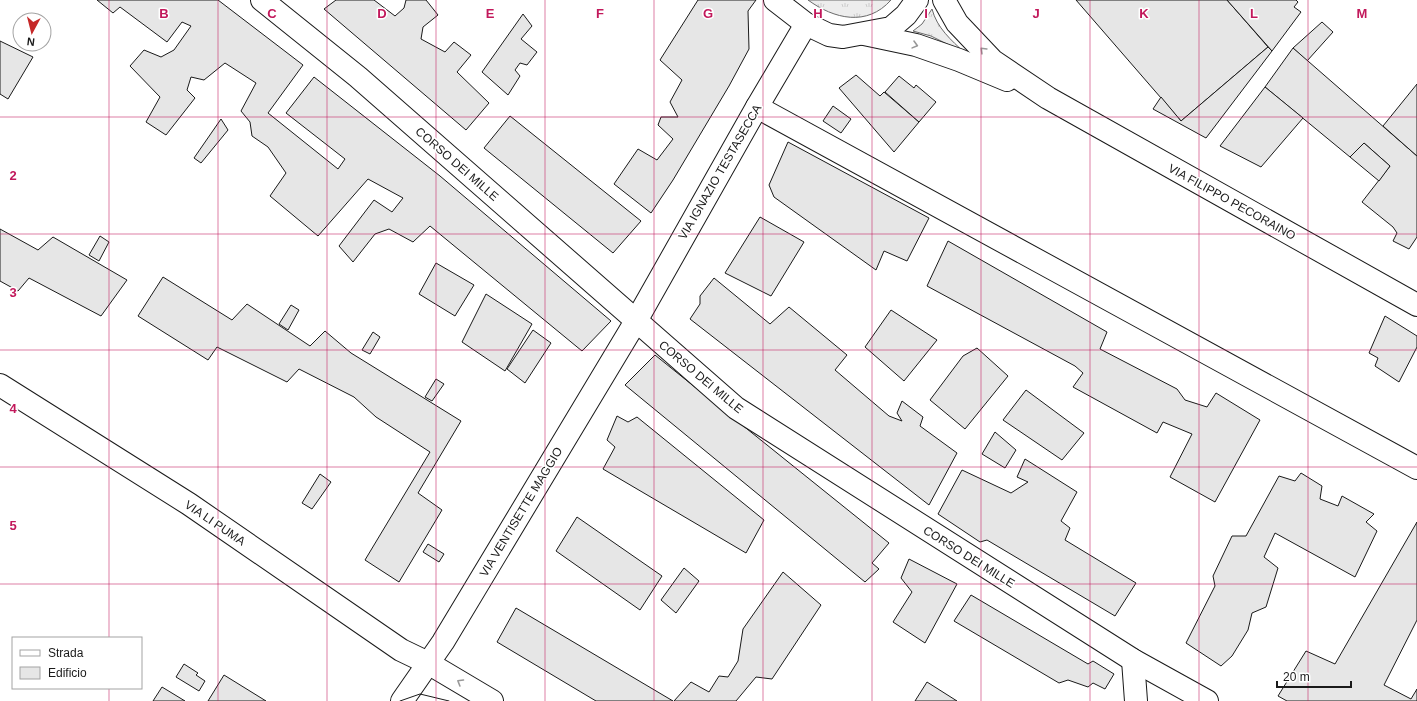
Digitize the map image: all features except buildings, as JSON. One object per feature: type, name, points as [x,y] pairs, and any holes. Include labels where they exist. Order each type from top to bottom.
[{"type":"street","name":"CORSO DEI MILLE","points":[[262,0],[358,77],[736,408],[1133,660],[1207,701]]},
{"type":"street","points":[[775,0],[806,24],[829,35],[843,37],[891,28],[906,15],[917,0]]},
{"type":"street","name":"VIA FILIPPO PECORAINO","points":[[944,0],[956,23],[993,61],[1048,98],[1417,305]]},
{"type":"street","name":"VIA IGNAZIO TESTASECCA","points":[[636,321],[757,107],[806,24]]},
{"type":"street","name":"VIA FILIPPO PECORAINO","points":[[864,34],[916,45],[938,52],[1048,98]]},
{"type":"street","points":[[757,107],[1417,468]]},
{"type":"street","name":"VIA VENTISETTE MAGGIO","points":[[403,701],[443,642],[636,321]]},
{"type":"street","name":"VIA LI PUMA","points":[[0,385],[189,504],[401,650],[428,663],[492,701]]},
{"type":"street","points":[[1133,660],[1136,701]]},
{"type":"green space","points":[[808,0],[891,0],[882,9],[872,14],[861,17],[850,17],[829,12]]},
{"type":"green space","points":[[932,9],[941,28],[965,53],[931,36],[913,31],[922,24]]},
{"type":"tram line","points":[[400,701],[420,694],[449,701]]}]
